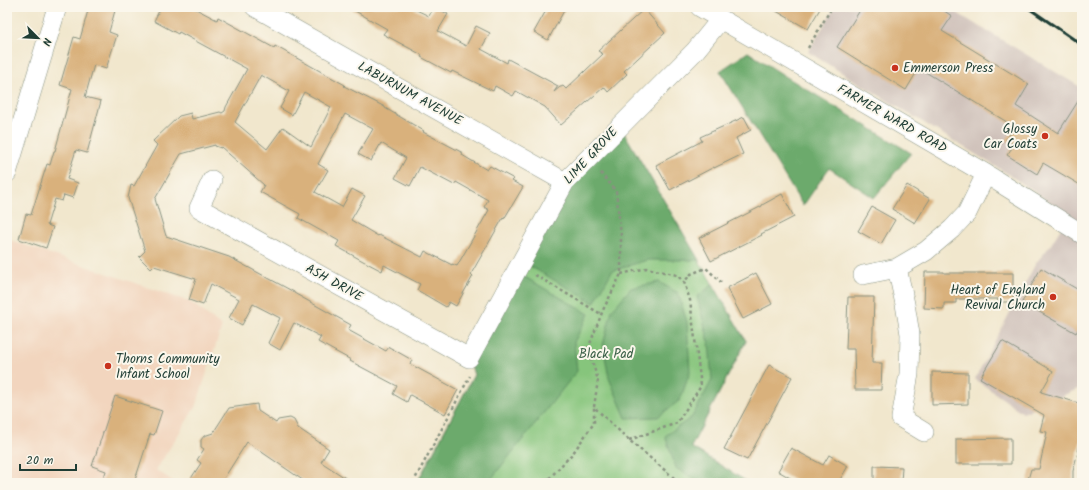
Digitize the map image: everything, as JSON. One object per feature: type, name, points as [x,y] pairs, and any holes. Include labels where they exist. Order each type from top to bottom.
[{"type":"street","points":[[7,173],[57,7]]},
{"type":"street","name":"LABURNUM AVENUE","points":[[255,7],[565,182]]},
{"type":"street","name":"FARMER WARD ROAD","points":[[700,7],[799,64],[901,126],[986,174],[1082,234]]},
{"type":"street","name":"LIME GROVE","points":[[469,358],[565,182],[695,51],[721,18]]},
{"type":"street","points":[[863,275],[897,268],[926,250],[952,229],[967,213],[986,174]]},
{"type":"street","name":"ASH DRIVE","points":[[212,180],[195,214],[469,358]]},
{"type":"street","points":[[897,268],[910,334],[909,374],[895,417],[924,432]]},
{"type":"path","points":[[799,64],[832,7]]},
{"type":"path","points":[[545,483],[573,453],[594,423],[594,407],[598,380],[588,349],[601,314],[621,274],[621,235],[616,191],[588,158]]},
{"type":"path","points":[[519,266],[601,314]]},
{"type":"path","points":[[621,274],[647,268],[677,275],[684,282],[690,300],[701,386],[678,423],[629,440]]},
{"type":"path","points":[[684,282],[691,274],[706,268],[722,282]]},
{"type":"path","points":[[413,483],[471,374],[469,358]]},
{"type":"path","points":[[594,407],[629,440],[680,483]]},
{"type":"shaded area","points":[[835,7],[947,7],[1082,88],[1082,388],[1023,413],[975,379],[1036,263],[1050,246],[1069,215],[1008,174],[808,52]]},
{"type":"shaded area","name":"Thorns Community Infant School","points":[[7,239],[190,302],[222,326],[196,406],[156,470],[176,483],[7,483]]},
{"type":"green space","points":[[748,52],[911,153],[874,198],[829,168],[803,206],[720,71]]},
{"type":"green space","name":"Black Pad","points":[[620,126],[746,341],[691,447],[749,483],[417,483],[474,375],[469,358]]},
{"type":"green space","points":[[620,126],[699,260],[647,260],[612,271],[594,303],[521,261],[565,182]]},
{"type":"green space","points":[[516,272],[589,314],[574,342],[577,371],[488,483],[417,483],[474,375],[469,358]]},
{"type":"green space","points":[[659,282],[678,293],[687,322],[690,372],[680,400],[658,417],[626,418],[609,378],[603,345],[612,310],[631,288]]},
{"type":"green space","points":[[713,284],[746,341],[691,447],[749,483],[700,483],[676,468],[665,436],[692,417],[712,380],[709,342],[697,297]]},
{"type":"building","points":[[89,7],[116,7],[109,32],[117,35],[106,69],[94,65],[85,97],[101,101],[87,153],[76,150],[67,179],[78,183],[73,198],[64,195],[62,201],[55,199],[47,225],[53,227],[46,248],[19,239],[26,214],[31,215],[47,164],[50,165],[55,151],[72,89],[60,85],[74,37],[80,39]]},
{"type":"building","points":[[161,7],[192,7],[217,20],[218,17],[274,48],[275,46],[345,85],[344,86],[385,107],[424,131],[423,132],[463,153],[462,155],[487,170],[490,166],[514,179],[512,181],[523,187],[504,219],[503,218],[471,274],[473,276],[456,306],[449,302],[446,307],[417,290],[420,284],[384,265],[382,271],[336,246],[339,241],[298,218],[300,214],[260,192],[264,185],[221,147],[215,145],[181,154],[155,199],[166,236],[229,257],[351,325],[348,330],[386,351],[389,347],[412,360],[410,364],[458,390],[445,414],[410,395],[407,402],[393,394],[397,386],[318,342],[321,337],[294,323],[280,350],[268,343],[280,318],[253,304],[242,325],[229,318],[239,299],[211,284],[203,305],[189,300],[196,279],[154,266],[151,269],[139,257],[145,251],[128,198],[131,185],[134,186],[157,145],[153,141],[179,116],[191,113],[192,119],[220,112],[222,113],[225,111],[247,69],[179,32],[178,34],[154,21]],"holes":[[[261,75],[289,91],[280,108],[292,115],[304,92],[331,107],[311,147],[283,127],[267,149],[235,122]],[[345,114],[373,129],[358,154],[371,161],[381,143],[406,158],[395,178],[410,186],[420,167],[454,185],[456,182],[488,200],[484,207],[489,210],[457,266],[452,265],[425,251],[422,257],[379,235],[378,236],[351,220],[365,196],[352,189],[342,207],[315,192],[328,170],[318,164]]]},
{"type":"building","points":[[348,7],[410,7],[429,16],[434,7],[448,14],[438,31],[466,46],[476,26],[490,33],[481,49],[507,63],[508,59],[558,86],[554,92],[563,86],[566,89],[603,54],[598,51],[644,9],[665,33],[624,71],[627,74],[608,92],[604,87],[561,125],[545,107],[516,91],[513,96],[495,86],[493,91],[452,71],[451,73],[421,57],[422,55],[383,34],[387,29]]},
{"type":"building","points":[[548,7],[566,7],[548,40],[534,32]]},
{"type":"building","points":[[769,7],[821,7],[808,29]]},
{"type":"building","points":[[862,7],[938,7],[952,16],[942,31],[1029,84],[1016,106],[1058,133],[1082,95],[1082,186],[1043,163],[1037,174],[1007,155],[1014,145],[1006,140],[1015,127],[919,68],[906,90],[837,47]]},
{"type":"building","points":[[744,117],[751,130],[736,138],[743,154],[670,190],[656,165],[702,141],[700,137]]},
{"type":"building","points":[[907,185],[930,199],[915,223],[892,209]]},
{"type":"building","points":[[782,194],[794,217],[711,261],[699,238],[762,206]]},
{"type":"building","points":[[872,207],[895,220],[881,244],[858,231]]},
{"type":"building","name":"Heart of England Revival Church","points":[[1041,268],[1082,292],[1082,323],[1076,333],[1022,302]]},
{"type":"building","points":[[925,272],[1013,273],[1013,302],[998,302],[998,299],[956,299],[956,303],[944,303],[944,309],[924,308]]},
{"type":"building","points":[[756,273],[772,304],[743,319],[727,288]]},
{"type":"building","points":[[848,297],[874,297],[872,363],[882,363],[881,390],[855,390],[854,349],[846,349]]},
{"type":"building","points":[[1002,341],[1053,371],[1041,392],[1082,404],[1082,436],[1073,471],[1073,483],[1027,483],[1031,469],[1039,469],[1047,432],[1040,431],[1044,415],[980,378]]},
{"type":"building","points":[[769,365],[792,377],[747,460],[724,449]]},
{"type":"building","points":[[932,372],[968,373],[968,404],[932,405]]},
{"type":"building","points":[[115,396],[162,411],[154,435],[150,434],[134,483],[102,483],[106,471],[92,466]]},
{"type":"building","points":[[257,404],[258,411],[276,423],[278,420],[290,418],[294,420],[298,428],[329,449],[321,462],[353,483],[307,483],[247,442],[221,483],[188,483],[201,463],[197,460],[204,449],[201,447],[201,440],[204,436],[213,433],[229,408]]},
{"type":"building","points":[[1011,438],[1011,464],[956,464],[956,439]]},
{"type":"building","points":[[791,448],[823,465],[829,455],[848,466],[838,483],[799,483],[778,471]]},
{"type":"building","points":[[874,466],[902,467],[901,483],[874,483]]},
{"type":"railway","points":[[1027,7],[1082,45]]},
{"type":"place","name":"Emmerson Press","points":[[895,68]]},
{"type":"place","name":"Glossy Car Coats","points":[[1045,136]]},
{"type":"place","name":"Heart of England Revival Church","points":[[1053,297]]},
{"type":"place","name":"Thorns Community Infant School","points":[[108,366]]}]
